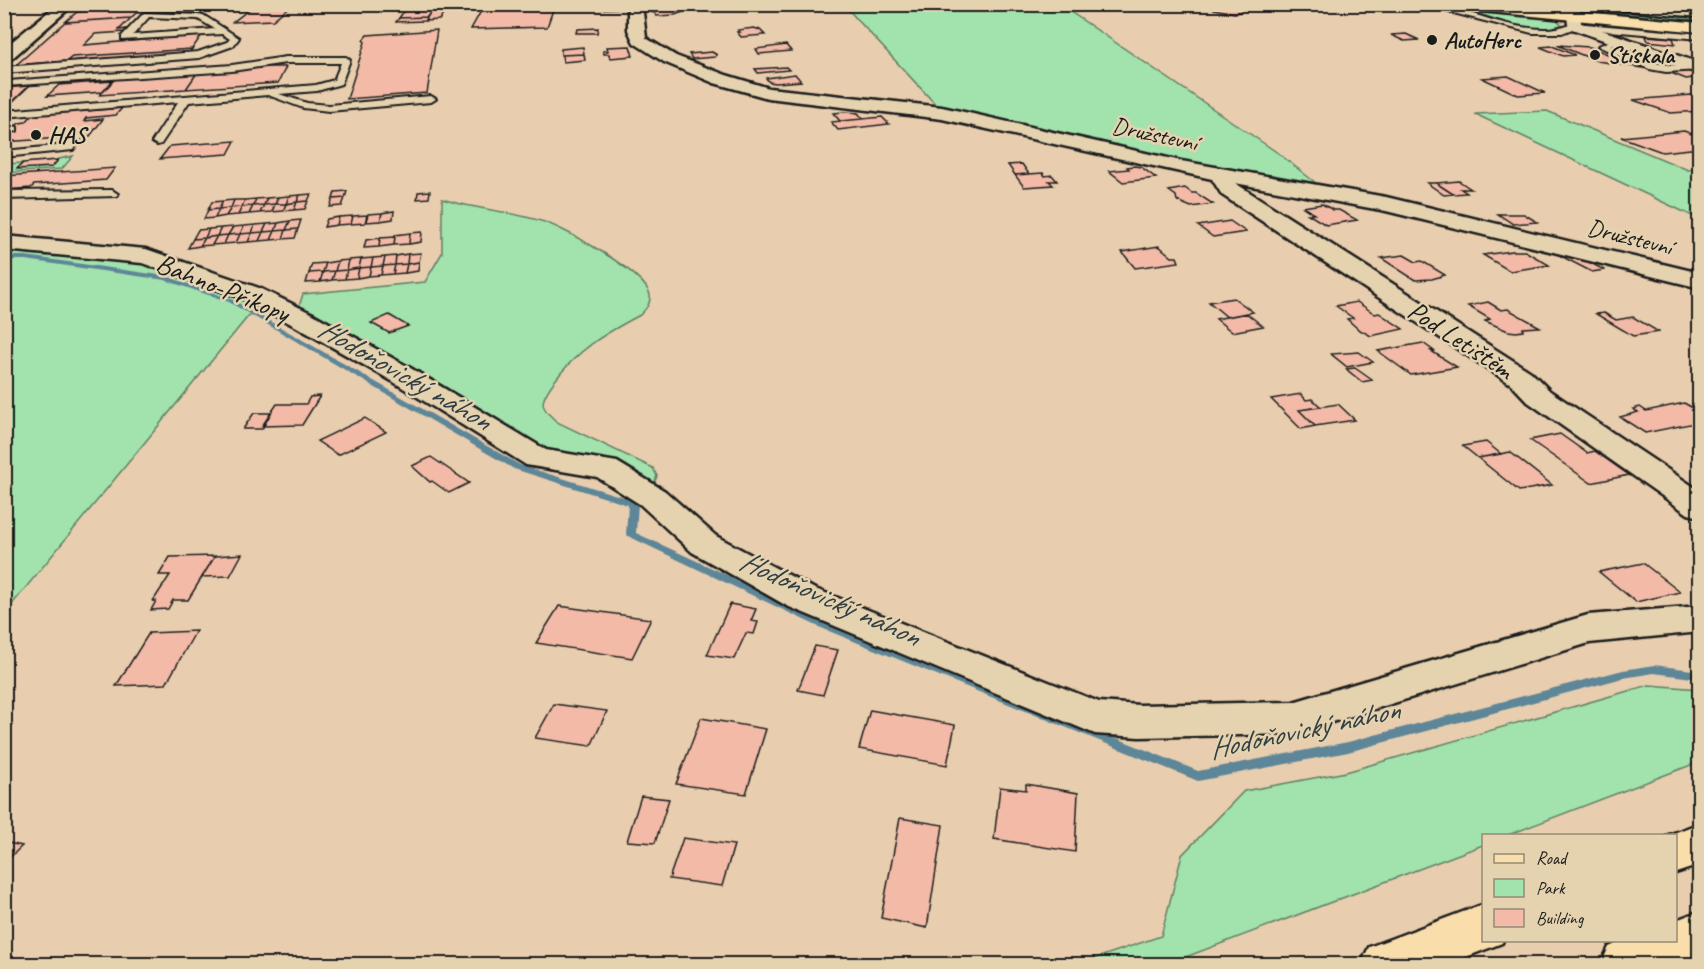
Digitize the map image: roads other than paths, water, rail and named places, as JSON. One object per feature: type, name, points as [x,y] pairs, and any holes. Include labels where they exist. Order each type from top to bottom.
[{"type":"main road","points":[[1448,4],[1574,18],[1700,26]]},
{"type":"main road","points":[[1484,4],[1574,18]]},
{"type":"main road","points":[[1677,853],[1700,843]]},
{"type":"main road","points":[[1387,964],[1482,928]]},
{"type":"main road","points":[[1627,964],[1700,934]]},
{"type":"street","points":[[4,57],[67,4]]},
{"type":"street","name":"Družstevní","points":[[635,4],[636,30],[639,40],[680,63],[768,93],[942,113],[1150,160],[1386,204],[1700,281]]},
{"type":"street","points":[[1602,4],[1700,13]]},
{"type":"street","points":[[1574,18],[1620,40],[1699,68]]},
{"type":"street","name":"Pod Letištěm","points":[[1224,174],[1222,181],[1230,190],[1521,378],[1535,390],[1538,396],[1700,507]]},
{"type":"street","name":"Bahno-Příkopy","points":[[4,243],[146,256],[250,293],[304,320],[402,375],[537,458],[606,469],[653,498],[704,544],[800,597],[1095,718],[1138,721],[1293,718],[1588,629],[1700,619]]},
{"type":"lane","points":[[1421,4],[1531,30],[1561,30],[1574,18],[1700,37]]},
{"type":"lane","points":[[4,70],[199,55],[230,44],[236,38],[224,31],[200,17],[147,15],[125,38],[224,31]]},
{"type":"lane","points":[[1620,40],[1602,46],[1649,66],[1676,69],[1699,68]]},
{"type":"lane","points":[[1638,46],[1629,51],[1676,69]]},
{"type":"lane","points":[[8,84],[232,68],[286,60],[346,60],[338,82],[317,88],[119,112]]},
{"type":"lane","points":[[268,93],[306,106],[329,108],[431,99]]},
{"type":"lane","points":[[4,114],[182,104]]},
{"type":"lane","points":[[157,142],[182,104]]},
{"type":"lane","points":[[4,121],[28,119]]},
{"type":"lane","points":[[4,154],[69,148],[79,136]]},
{"type":"lane","points":[[4,195],[112,194]]},
{"type":"waterway","name":"Hodoňovický náhon","points":[[4,258],[26,258],[166,278],[231,301],[517,467],[633,503],[631,534],[823,624],[1198,776],[1348,747],[1623,674],[1654,669],[1700,675]]},
{"type":"place","name":"AutoHerc","points":[[1432,40]]},
{"type":"place","name":"Stískala","points":[[1595,55]]},
{"type":"place","name":"HAS","points":[[36,135]]}]
